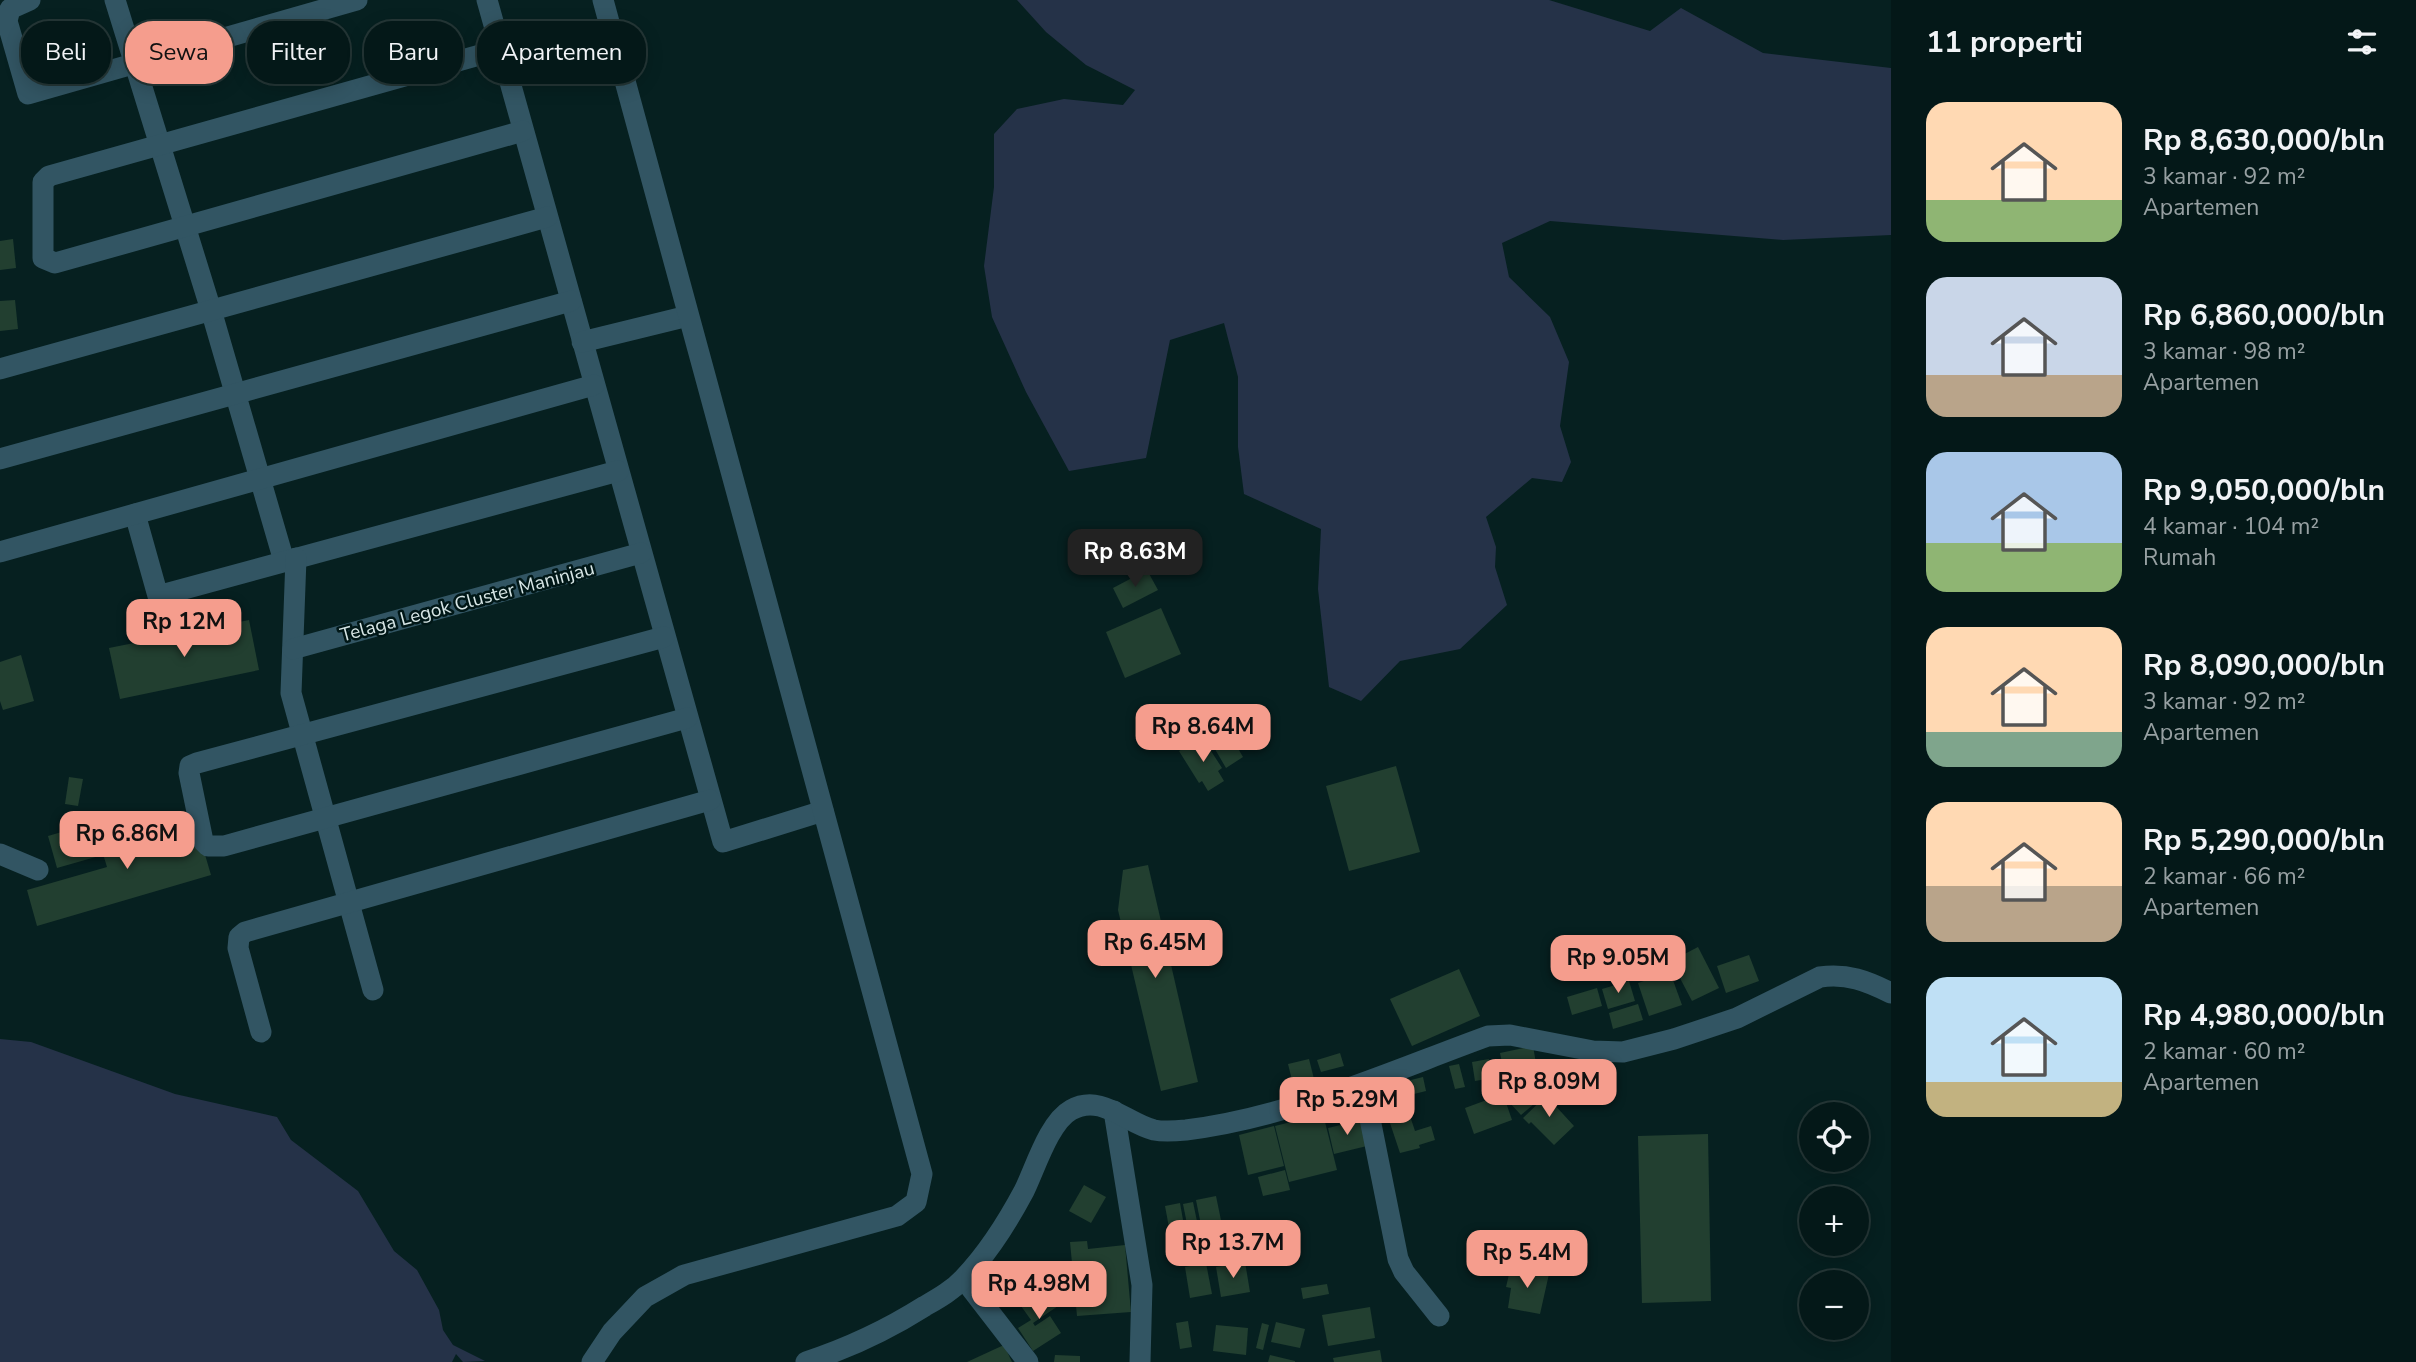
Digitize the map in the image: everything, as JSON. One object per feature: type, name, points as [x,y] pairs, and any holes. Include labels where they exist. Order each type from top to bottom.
[{"type":"street","points":[[30,0],[10,9],[7,21],[28,94],[125,66]]},
{"type":"street","points":[[115,0],[125,33]]},
{"type":"street","points":[[233,35],[357,0]]},
{"type":"street","points":[[487,0],[493,21]]},
{"type":"street","points":[[592,1362],[612,1332],[645,1297],[684,1276],[897,1216],[916,1202],[922,1174],[603,0]]},
{"type":"street","points":[[477,56],[49,176],[43,182],[43,258],[55,263],[523,131]]},
{"type":"street","points":[[140,84],[261,479],[290,559],[293,649],[291,693],[373,990]]},
{"type":"street","points":[[510,84],[723,842],[823,811]]},
{"type":"street","points":[[0,369],[547,217]]},
{"type":"street","points":[[0,458],[571,302]]},
{"type":"street","points":[[582,342],[688,316]]},
{"type":"street","points":[[0,552],[594,385]]},
{"type":"street","points":[[135,514],[158,596],[618,471]]},
{"type":"street","name":"Telaga Legok Cluster Maninjau","points":[[293,649],[641,553]]},
{"type":"street","points":[[664,636],[190,766],[203,841],[208,846],[225,846],[687,718]]},
{"type":"street","points":[[261,1032],[238,948],[239,937],[245,932],[710,800]]},
{"type":"street","points":[[0,854],[38,870]]},
{"type":"street","points":[[806,1362],[846,1348],[898,1324],[964,1279],[1013,1210],[1046,1142],[1062,1118],[1074,1108],[1088,1105],[1114,1111],[1154,1130],[1182,1131],[1262,1116],[1363,1084],[1497,1035],[1593,1051],[1632,1050],[1737,1018],[1820,977],[1834,975],[1858,978],[1891,993]]},
{"type":"street","points":[[1363,1084],[1398,1259],[1404,1272],[1439,1316]]},
{"type":"street","points":[[1114,1111],[1142,1285],[1140,1362]]},
{"type":"street","points":[[964,1279],[1028,1362]]},
{"type":"water","points":[[1017,0],[1549,0],[1650,31],[1681,8],[1763,53],[1891,68],[1891,235],[1783,240],[1550,221],[1502,243],[1509,277],[1550,317],[1569,362],[1560,426],[1571,462],[1562,482],[1532,478],[1486,517],[1496,547],[1495,567],[1507,605],[1460,649],[1400,661],[1361,701],[1329,687],[1318,589],[1321,529],[1244,494],[1238,447],[1238,377],[1224,323],[1170,340],[1146,458],[1069,471],[1026,392],[992,317],[984,266],[994,187],[994,134],[1017,109],[1064,99],[1123,105],[1135,90],[1086,65],[1046,32]]},
{"type":"water","points":[[0,1039],[31,1042],[175,1094],[277,1117],[291,1140],[358,1191],[394,1251],[417,1270],[439,1310],[443,1330],[453,1345],[485,1361],[463,1362],[456,1354],[452,1362],[0,1362]]},
{"type":"building","points":[[13,239],[16,268],[0,270],[0,241]]},
{"type":"building","points":[[15,300],[18,329],[0,331],[0,301]]},
{"type":"building","points":[[1147,570],[1158,590],[1123,608],[1113,588]]},
{"type":"building","points":[[1161,608],[1181,654],[1125,678],[1106,632]]},
{"type":"building","points":[[249,620],[259,670],[120,699],[109,648]]},
{"type":"building","points":[[21,655],[34,701],[3,710],[0,701],[0,662]]},
{"type":"building","points":[[1222,721],[1243,757],[1226,768],[1205,732]]},
{"type":"building","points":[[1202,737],[1222,768],[1218,771],[1224,781],[1208,791],[1202,781],[1199,783],[1179,751]]},
{"type":"building","points":[[1396,766],[1420,852],[1349,871],[1326,786]]},
{"type":"building","points":[[69,777],[83,779],[78,806],[65,804]]},
{"type":"building","points":[[193,814],[211,875],[37,926],[27,890],[107,867],[99,841]]},
{"type":"building","points":[[89,824],[99,856],[57,868],[48,836]]},
{"type":"building","points":[[1148,865],[1198,1082],[1161,1091],[1118,910],[1123,870]]},
{"type":"building","points":[[1698,947],[1719,988],[1692,1001],[1671,961]]},
{"type":"building","points":[[1749,955],[1759,981],[1726,993],[1717,966]]},
{"type":"building","points":[[1459,969],[1480,1016],[1412,1046],[1390,999]]},
{"type":"building","points":[[1670,972],[1682,1005],[1649,1016],[1638,983]]},
{"type":"building","points":[[1629,981],[1635,1001],[1608,1009],[1602,989]]},
{"type":"building","points":[[1597,988],[1602,1006],[1572,1015],[1567,997]]},
{"type":"building","points":[[1638,1004],[1643,1020],[1613,1029],[1609,1013]]},
{"type":"building","points":[[1533,1046],[1537,1069],[1505,1077],[1500,1053]]},
{"type":"building","points":[[1340,1053],[1344,1066],[1321,1072],[1317,1060]]},
{"type":"building","points":[[1309,1059],[1315,1083],[1294,1088],[1288,1064]]},
{"type":"building","points":[[1489,1059],[1492,1078],[1475,1081],[1472,1062]]},
{"type":"building","points":[[1459,1064],[1465,1087],[1455,1089],[1449,1066]]},
{"type":"building","points":[[1542,1071],[1555,1086],[1521,1115],[1508,1101]]},
{"type":"building","points":[[1423,1077],[1426,1091],[1406,1096],[1403,1082]]},
{"type":"building","points":[[1551,1091],[1558,1097],[1552,1102],[1574,1126],[1554,1145],[1531,1122],[1529,1124],[1523,1118]]},
{"type":"building","points":[[1503,1094],[1512,1120],[1474,1134],[1465,1108]]},
{"type":"building","points":[[1406,1104],[1415,1131],[1431,1126],[1435,1140],[1419,1145],[1420,1148],[1400,1153],[1386,1111]]},
{"type":"building","points":[[1323,1114],[1337,1170],[1289,1182],[1275,1126]]},
{"type":"building","points":[[1361,1120],[1367,1146],[1334,1154],[1328,1128]]},
{"type":"building","points":[[1274,1126],[1284,1166],[1248,1175],[1239,1135]]},
{"type":"building","points":[[1708,1134],[1711,1301],[1642,1303],[1638,1136]]},
{"type":"building","points":[[1285,1170],[1290,1190],[1263,1196],[1258,1177]]},
{"type":"building","points":[[1084,1185],[1106,1197],[1091,1223],[1069,1211]]},
{"type":"building","points":[[1216,1196],[1223,1230],[1203,1235],[1196,1200]]},
{"type":"building","points":[[1193,1202],[1199,1231],[1189,1234],[1183,1204]]},
{"type":"building","points":[[1180,1203],[1185,1231],[1170,1233],[1165,1206]]},
{"type":"building","points":[[1202,1236],[1204,1258],[1172,1261],[1170,1240]]},
{"type":"building","points":[[1087,1241],[1088,1249],[1125,1245],[1131,1312],[1077,1316],[1070,1242]]},
{"type":"building","points":[[1245,1262],[1250,1292],[1221,1297],[1216,1267]]},
{"type":"building","points":[[1206,1263],[1212,1294],[1190,1298],[1185,1267]]},
{"type":"building","points":[[1511,1266],[1549,1274],[1540,1314],[1508,1308],[1511,1288],[1506,1287]]},
{"type":"building","points":[[1061,1278],[1073,1293],[1059,1303],[1047,1289]]},
{"type":"building","points":[[1327,1284],[1329,1294],[1303,1299],[1301,1288]]},
{"type":"building","points":[[1046,1289],[1058,1306],[1033,1323],[1035,1326],[1050,1316],[1061,1333],[1033,1351],[1018,1328],[1031,1320],[1021,1306]]},
{"type":"building","points":[[1370,1307],[1375,1338],[1328,1346],[1322,1315]]},
{"type":"building","points":[[1188,1321],[1192,1347],[1180,1349],[1176,1323]]},
{"type":"building","points":[[1276,1322],[1305,1329],[1300,1348],[1271,1342]]},
{"type":"building","points":[[1262,1323],[1269,1325],[1263,1350],[1256,1348]]},
{"type":"building","points":[[1216,1325],[1248,1328],[1246,1355],[1213,1351]]},
{"type":"building","points":[[1004,1345],[1012,1362],[967,1362],[993,1350]]},
{"type":"building","points":[[1380,1350],[1382,1362],[1334,1362],[1333,1358]]},
{"type":"building","points":[[1055,1355],[1080,1356],[1080,1362],[1054,1362]]},
{"type":"building","points":[[1270,1355],[1295,1361],[1295,1362],[1268,1362]]}]
